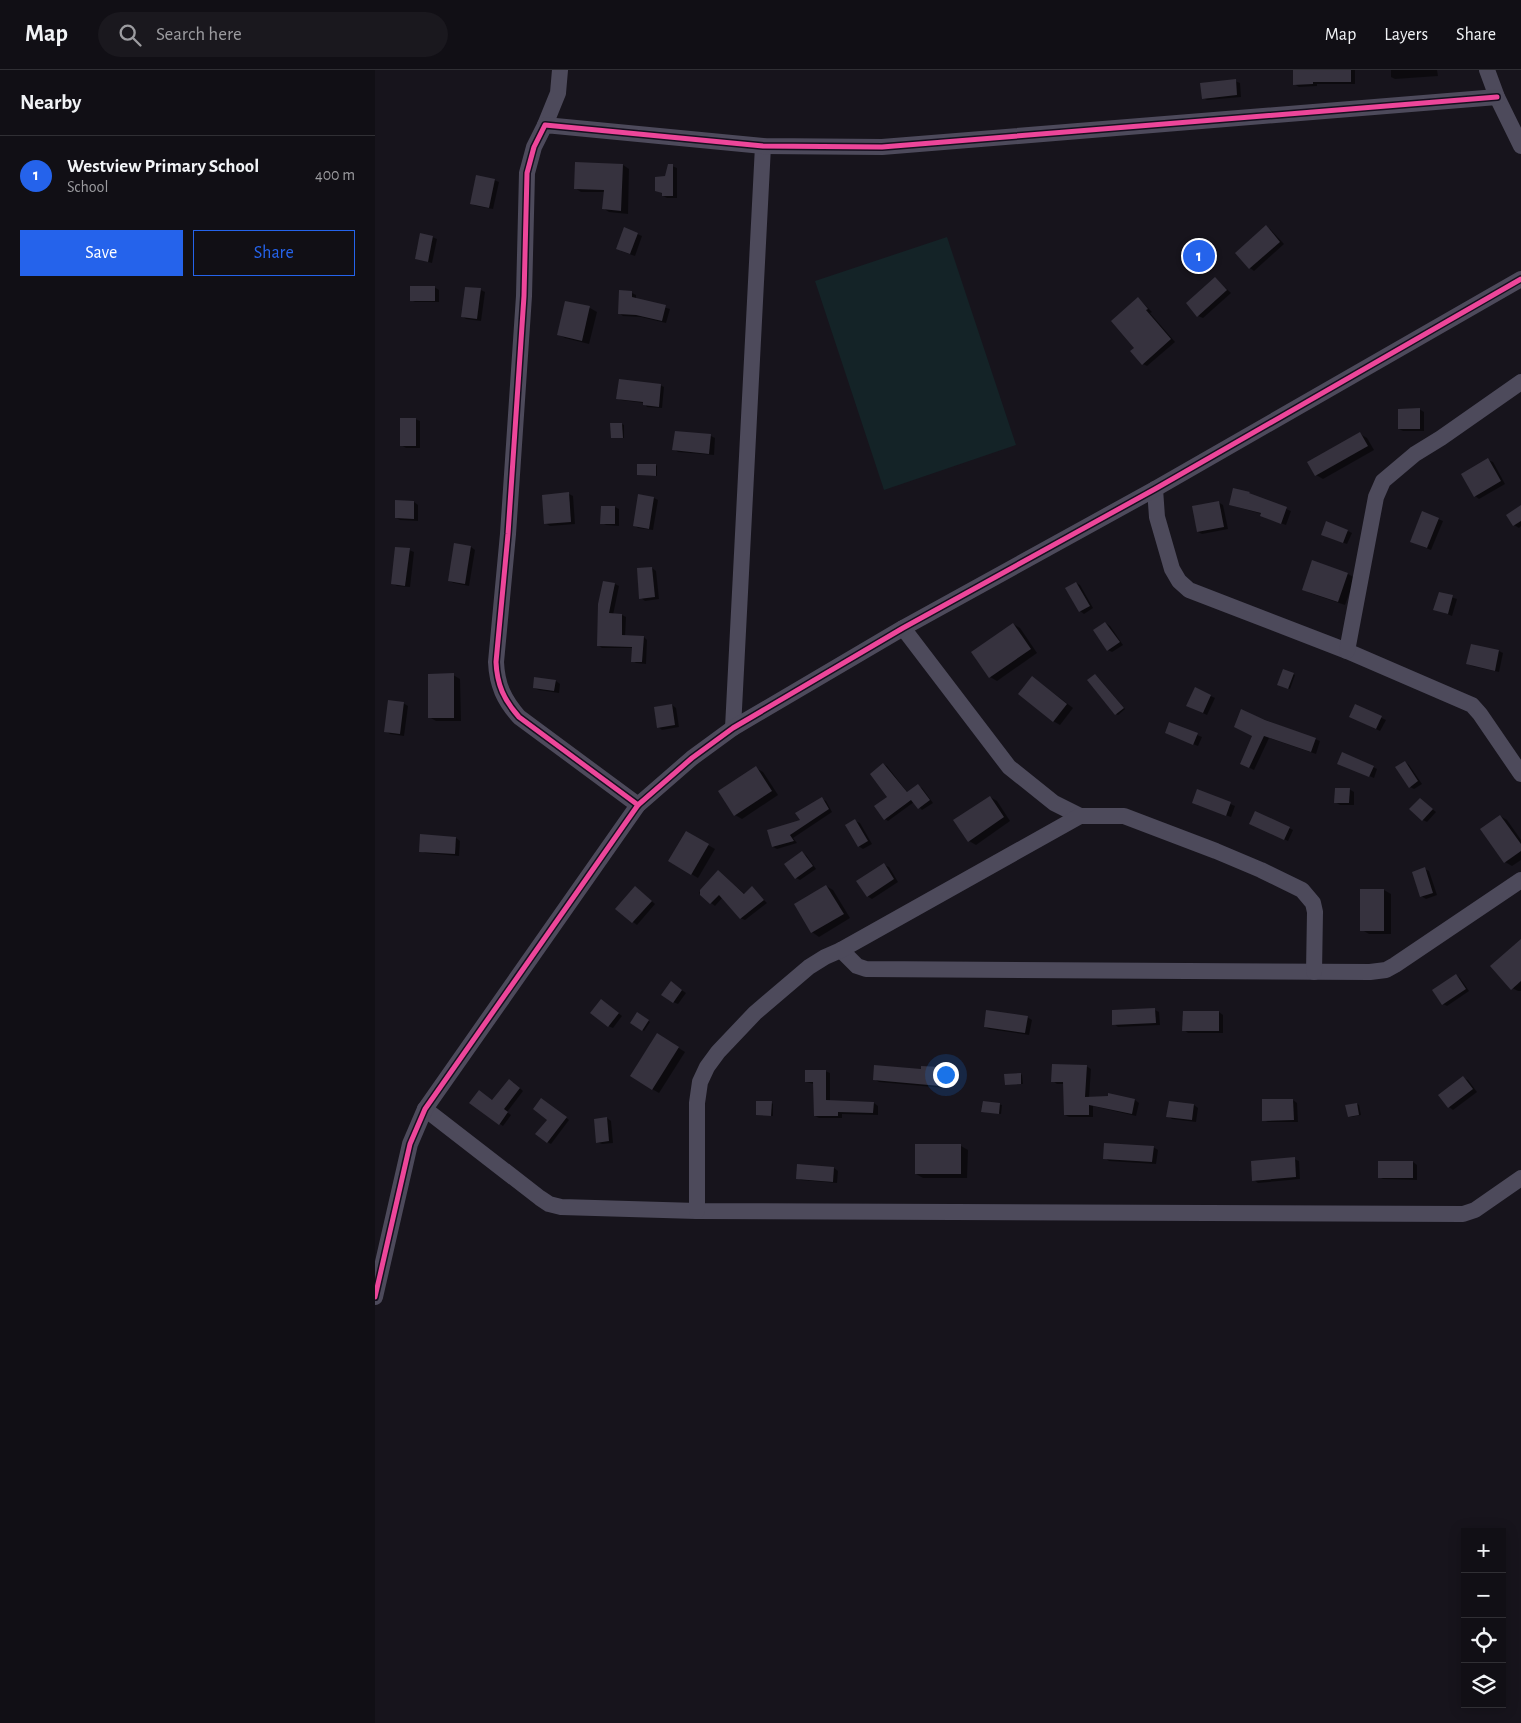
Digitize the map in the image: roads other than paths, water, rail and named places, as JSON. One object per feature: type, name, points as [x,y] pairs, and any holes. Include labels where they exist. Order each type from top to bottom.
[{"type":"street","points":[[560,70],[558,93],[534,147],[527,173],[524,296],[508,534],[496,662],[497,676],[507,704],[519,717],[638,805]]},
{"type":"street","points":[[1487,70],[1497,97],[1521,146]]},
{"type":"street","points":[[545,125],[763,146],[882,147],[1497,97]]},
{"type":"street","points":[[733,728],[763,146]]},
{"type":"street","points":[[375,1297],[410,1144],[425,1109],[638,805],[692,758],[733,728],[903,628],[1155,488],[1521,279]]},
{"type":"street","points":[[1347,651],[1376,497],[1383,482],[1415,454],[1521,382]]},
{"type":"street","points":[[1155,488],[1157,517],[1172,569],[1179,582],[1189,590],[1347,651],[1472,705],[1521,774]]},
{"type":"street","points":[[903,628],[1009,767],[1055,803],[1080,816],[1124,816],[1216,851],[1302,890],[1313,903],[1315,912],[1314,972]]},
{"type":"street","points":[[697,1211],[697,1103],[701,1082],[707,1067],[755,1013],[809,967],[825,957],[841,950],[1080,816]]},
{"type":"street","points":[[841,950],[857,966],[866,969],[1370,972],[1386,970],[1395,965],[1521,880]]},
{"type":"street","points":[[425,1109],[549,1204],[561,1207],[697,1211],[1463,1214],[1475,1210],[1521,1178]]},
{"type":"place","name":"Westview Primary School","points":[[1199,256]]}]
